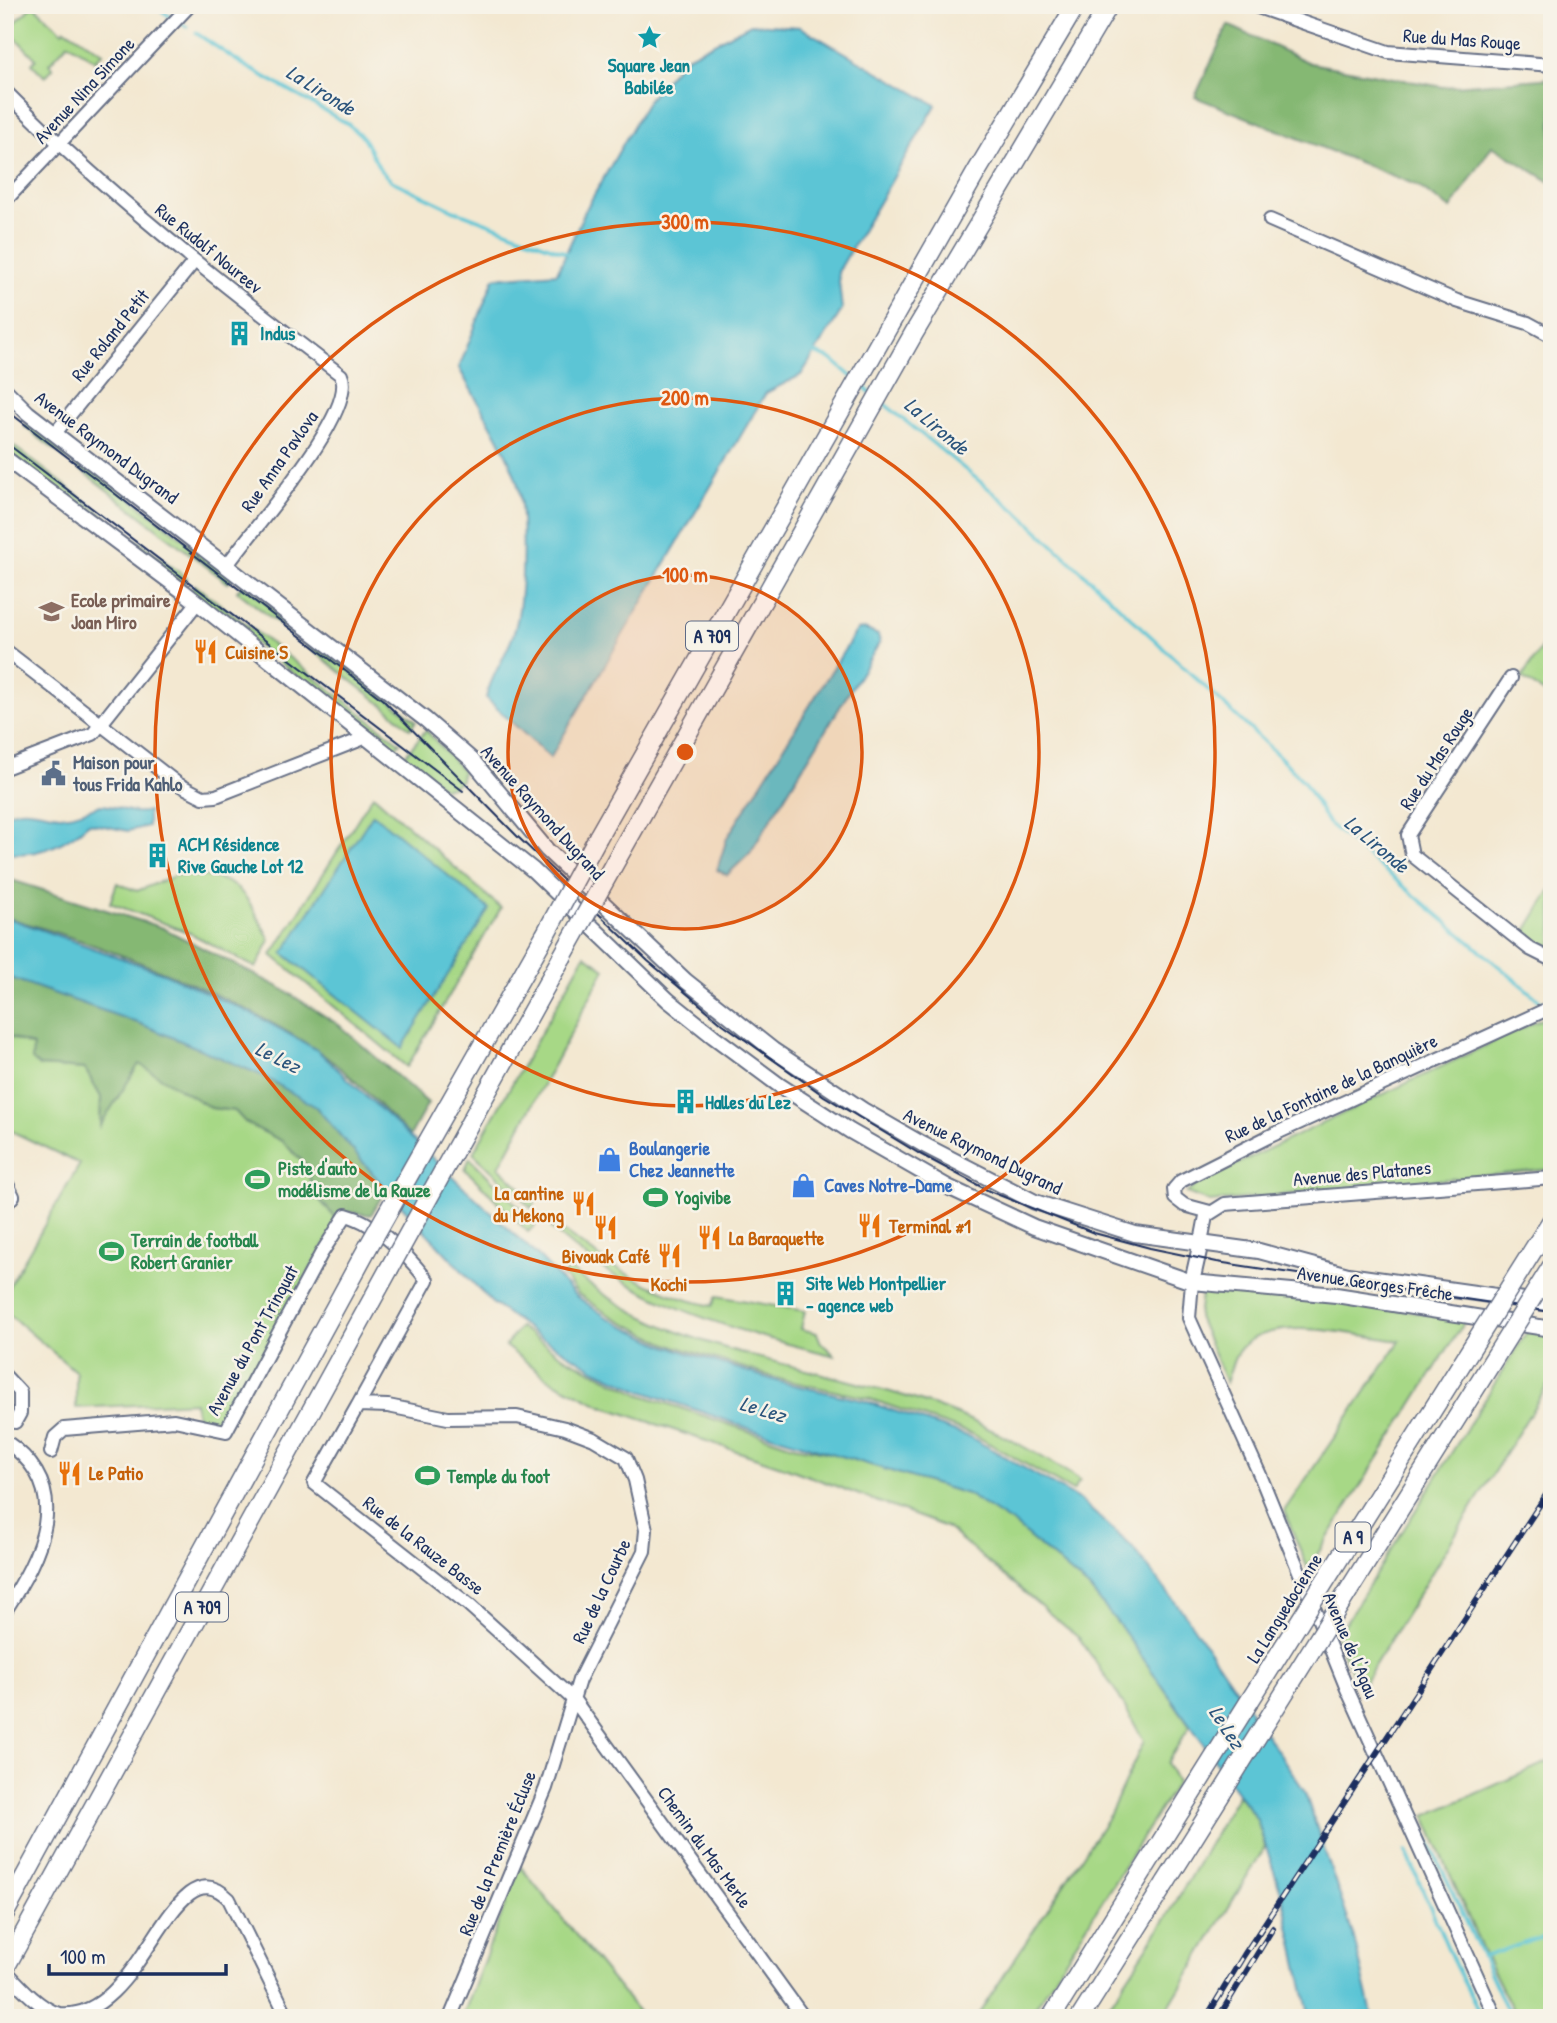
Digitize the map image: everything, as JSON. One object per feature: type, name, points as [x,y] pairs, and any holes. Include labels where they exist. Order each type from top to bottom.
[{"type":"highway","name":"A 709","points":[[5,1913],[368,1247],[598,837],[826,435],[1076,5]]},
{"type":"highway","name":"A 709","points":[[5,1969],[623,848],[914,333],[1109,5]]},
{"type":"highway","name":"La Languedocienne","points":[[1051,2018],[1552,1220]]},
{"type":"highway","name":"A 9","points":[[1080,2018],[1552,1266]]},
{"type":"main road","name":"Avenue Raymond Dugrand","points":[[6,391],[391,691],[472,760],[547,850],[655,953],[740,1025],[906,1136],[1024,1196],[1077,1216]]},
{"type":"main road","points":[[5,457],[367,737]]},
{"type":"main road","name":"Avenue Georges Frêche","points":[[367,737],[533,870],[668,1000],[757,1070],[850,1131],[936,1180],[1034,1227],[1192,1282],[1336,1295],[1552,1329]]},
{"type":"main road","name":"Avenue Georges Frêche","points":[[1077,1216],[1135,1234],[1259,1251],[1348,1275],[1552,1304]]},
{"type":"main road","points":[[1192,1282],[1200,1242]]},
{"type":"street","name":"Avenue Nina Simone","points":[[5,201],[190,5]]},
{"type":"street","name":"Rue du Mas Rouge","points":[[1252,5],[1388,52],[1552,65]]},
{"type":"street","name":"Rue Rudolf Noureev","points":[[5,91],[58,144],[193,263],[341,375]]},
{"type":"street","points":[[1270,219],[1457,301],[1528,323],[1552,336]]},
{"type":"street","name":"Rue Roland Petit","points":[[56,432],[193,263]]},
{"type":"street","name":"Rue Anna Pavlova","points":[[228,564],[295,478],[328,428],[343,398],[345,384],[341,375]]},
{"type":"street","points":[[5,768],[93,734],[197,603]]},
{"type":"street","points":[[5,650],[178,784],[203,797],[232,792],[367,737]]},
{"type":"street","name":"Rue du Mas Rouge","points":[[1511,678],[1408,835],[1412,855],[1530,949],[1552,960]]},
{"type":"street","name":"Rue de la Fontaine de la Banquière","points":[[1210,1212],[1184,1205],[1175,1198],[1174,1189],[1181,1181],[1268,1137],[1552,1007]]},
{"type":"street","name":"Avenue des Platanes","points":[[1210,1212],[1225,1204],[1552,1178]]},
{"type":"street","points":[[5,1180],[13,1196],[5,1206]]},
{"type":"street","points":[[1200,1242],[1210,1212]]},
{"type":"street","name":"Avenue du Pont Trinquat","points":[[51,1452],[55,1437],[64,1429],[174,1420],[226,1431],[321,1254],[346,1215],[362,1219],[415,1264],[427,1280],[358,1405]]},
{"type":"street","name":"Avenue de l'Agau","points":[[1192,1282],[1189,1318],[1260,1475],[1347,1689],[1496,2018]]},
{"type":"street","points":[[5,1376],[20,1392],[20,1413],[15,1422]]},
{"type":"street","name":"Rue de la Courbe","points":[[358,1405],[387,1406],[448,1418],[487,1415],[539,1420],[594,1439],[626,1458],[635,1480],[646,1542],[579,1680],[574,1700]]},
{"type":"street","name":"Rue de la Rauze Basse","points":[[358,1405],[314,1483],[469,1605],[574,1700]]},
{"type":"street","points":[[5,1441],[29,1463],[40,1484],[46,1528],[34,1562],[5,1611]]},
{"type":"street","name":"Rue de la Première Écluse","points":[[450,2018],[546,1788],[574,1700]]},
{"type":"street","name":"Chemin du Mas Merle","points":[[574,1700],[804,2018]]},
{"type":"street","points":[[5,1969],[23,1988],[57,2013],[77,2017],[94,2015],[121,1994],[177,1909],[193,1892],[209,1886],[220,1890],[229,1899],[288,2018]]},
{"type":"green space","points":[[33,5],[63,32],[65,29],[103,53],[95,61],[68,43],[49,64],[53,68],[45,77],[32,64],[36,59],[8,30]]},
{"type":"green space","points":[[1228,25],[1310,63],[1443,87],[1552,78],[1552,183],[1492,146],[1451,209],[1416,185],[1195,97]]},
{"type":"green space","points":[[30,421],[233,577],[228,583],[25,427]]},
{"type":"green space","points":[[12,445],[187,578],[182,585],[6,451]]},
{"type":"green space","points":[[243,584],[416,721],[410,729],[237,591]]},
{"type":"green space","points":[[195,585],[400,743],[392,751],[190,592]]},
{"type":"green space","points":[[1552,631],[1552,698],[1522,678]]},
{"type":"green space","points":[[426,730],[462,770],[461,780],[452,787],[443,788],[422,769],[402,759]]},
{"type":"green space","points":[[373,795],[501,908],[407,1067],[272,955]]},
{"type":"green space","points":[[177,875],[198,875],[227,882],[245,897],[270,940],[256,968],[190,933],[110,903],[117,883],[137,891]]},
{"type":"green space","points":[[5,878],[163,928],[279,987],[339,1025],[428,1103],[410,1136],[340,1068],[281,1028],[206,990],[124,956],[5,917]]},
{"type":"green space","points":[[1552,888],[1552,954],[1526,931]]},
{"type":"green space","points":[[585,955],[605,969],[499,1167],[536,1202],[531,1208],[473,1153]]},
{"type":"green space","points":[[5,976],[141,1024],[261,1075],[316,1107],[386,1189],[371,1215],[348,1212],[338,1221],[313,1192],[307,1166],[282,1141],[246,1123],[235,1111],[211,1108],[139,1064],[100,1126],[101,1097],[85,1069],[39,1066],[32,1060],[33,1046],[5,1035]]},
{"type":"green space","points":[[1552,1014],[1552,1169],[1210,1202],[1187,1193],[1201,1181]]},
{"type":"green space","points":[[5,1035],[33,1046],[39,1066],[85,1069],[101,1097],[100,1125],[139,1063],[211,1108],[235,1111],[246,1123],[282,1141],[307,1166],[313,1192],[338,1221],[222,1424],[197,1419],[195,1402],[76,1408],[76,1372],[5,1311],[5,1293],[80,1164],[5,1128]]},
{"type":"green space","points":[[470,1158],[536,1224],[528,1232],[465,1169]]},
{"type":"green space","points":[[553,1224],[628,1274],[689,1301],[712,1306],[717,1296],[805,1311],[801,1329],[817,1333],[821,1343],[836,1356],[722,1324],[648,1294],[581,1253],[551,1228]]},
{"type":"green space","points":[[569,1268],[607,1297],[649,1319],[738,1352],[878,1388],[944,1409],[1004,1436],[1080,1480],[1073,1491],[972,1434],[867,1398],[779,1379],[665,1343],[611,1316],[578,1294],[563,1275]]},
{"type":"green space","points":[[1202,1287],[1349,1301],[1465,1321],[1308,1569],[1284,1511],[1400,1341],[1316,1330],[1273,1331],[1255,1337],[1238,1351],[1226,1383],[1198,1317]]},
{"type":"green space","points":[[520,1327],[562,1356],[639,1394],[793,1446],[831,1453],[967,1494],[1015,1525],[1089,1588],[1121,1627],[1190,1726],[1167,1763],[1177,1782],[1029,2018],[976,2018],[1110,1814],[1144,1741],[1117,1693],[1079,1638],[946,1527],[787,1468],[602,1406],[552,1381],[505,1346]]},
{"type":"green space","points":[[1528,1330],[1552,1335],[1552,1378],[1360,1689],[1336,1638]]},
{"type":"green space","points":[[1552,1760],[1552,2018],[1517,2018],[1482,1949],[1425,1816]]},
{"type":"green space","points":[[1238,1794],[1257,1820],[1265,1847],[1162,2018],[1101,2018],[1167,1917]]},
{"type":"green space","points":[[520,1866],[643,2018],[462,2018]]},
{"type":"water","points":[[751,24],[800,27],[936,105],[838,272],[842,310],[801,375],[766,393],[550,758],[486,698],[512,638],[518,615],[523,553],[521,511],[511,465],[459,368],[494,278],[557,273],[585,211],[648,100],[683,59]]},
{"type":"water","points":[[864,629],[878,635],[880,642],[750,853],[727,875],[717,870],[727,838],[857,630]]},
{"type":"water","points":[[101,805],[136,812],[148,811],[148,826],[128,831],[89,823],[70,838],[50,848],[28,853],[5,853],[5,815],[13,811],[29,810],[68,815]]},
{"type":"water","points":[[373,814],[489,909],[402,1048],[283,953]]},
{"type":"water","name":"Le Lez","points":[[5,917],[166,974],[253,1014],[317,1050],[541,1259],[576,1296],[608,1318],[663,1345],[780,1382],[865,1401],[970,1437],[1080,1500],[1131,1546],[1186,1616],[1304,1790],[1353,1934],[1373,2018],[1310,2018],[1282,1895],[1257,1820],[1121,1627],[1089,1588],[1015,1525],[967,1494],[751,1429],[639,1390],[596,1370],[540,1337],[492,1303],[386,1189],[316,1107],[261,1075],[141,1024],[5,976]]},
{"type":"waterway","name":"La Lironde","points":[[154,5],[172,18]]},
{"type":"waterway","name":"La Lironde","points":[[179,22],[187,27]]},
{"type":"waterway","name":"La Lironde","points":[[196,33],[242,64],[348,124],[363,137],[381,171],[392,181],[453,210],[569,254]]},
{"type":"waterway","name":"La Lironde","points":[[812,352],[831,359],[852,377]]},
{"type":"waterway","name":"La Lironde","points":[[861,384],[873,395]]},
{"type":"waterway","name":"La Lironde","points":[[882,402],[1020,514],[1279,756],[1304,782],[1328,823],[1545,1005]]},
{"type":"waterway","points":[[1424,1831],[1511,2018]]},
{"type":"waterway","points":[[1406,1851],[1456,1967],[1482,2018]]},
{"type":"waterway","points":[[1483,1957],[1552,1934]]},
{"type":"tram line","points":[[5,409],[383,700],[518,837],[648,961],[723,1024],[824,1096],[918,1153],[989,1191],[1094,1233],[1150,1248],[1217,1262],[1552,1312]]},
{"type":"tram line","points":[[5,442],[463,791]]},
{"type":"railway","points":[[1206,2018],[1244,1955],[1552,1486]]},
{"type":"railway","points":[[1218,2018],[1273,1928]]},
{"type":"place","name":"Square Jean Babilée","points":[[649,37]]},
{"type":"place","name":"Indus","points":[[240,333]]},
{"type":"place","name":"Ecole primaire Joan Miro","points":[[51,611]]},
{"type":"place","name":"Cuisine S","points":[[205,652]]},
{"type":"place","name":"Maison pour tous Frida Kahlo","points":[[53,773]]},
{"type":"place","name":"ACM Résidence Rive Gauche Lot 12","points":[[158,855]]},
{"type":"place","name":"Halles du Lez","points":[[685,1102]]},
{"type":"place","name":"Boulangerie Chez Jeannette","points":[[609,1159]]},
{"type":"place","name":"Piste d'auto modélisme de la Rauze","points":[[258,1179]]},
{"type":"place","name":"Caves Notre-Dame","points":[[804,1185]]},
{"type":"place","name":"Yogivibe","points":[[655,1197]]},
{"type":"place","name":"La cantine du Mekong","points":[[584,1204]]},
{"type":"place","name":"Terminal #1","points":[[869,1226]]},
{"type":"place","name":"Bivouak Café","points":[[606,1228]]},
{"type":"place","name":"La Baraquette","points":[[709,1238]]},
{"type":"place","name":"Terrain de football Robert Granier","points":[[111,1251]]},
{"type":"place","name":"Kochi","points":[[669,1256]]},
{"type":"place","name":"Site Web Montpellier - agence web","points":[[786,1294]]},
{"type":"place","name":"Le Patio","points":[[69,1473]]},
{"type":"place","name":"Temple du foot","points":[[427,1476]]}]
